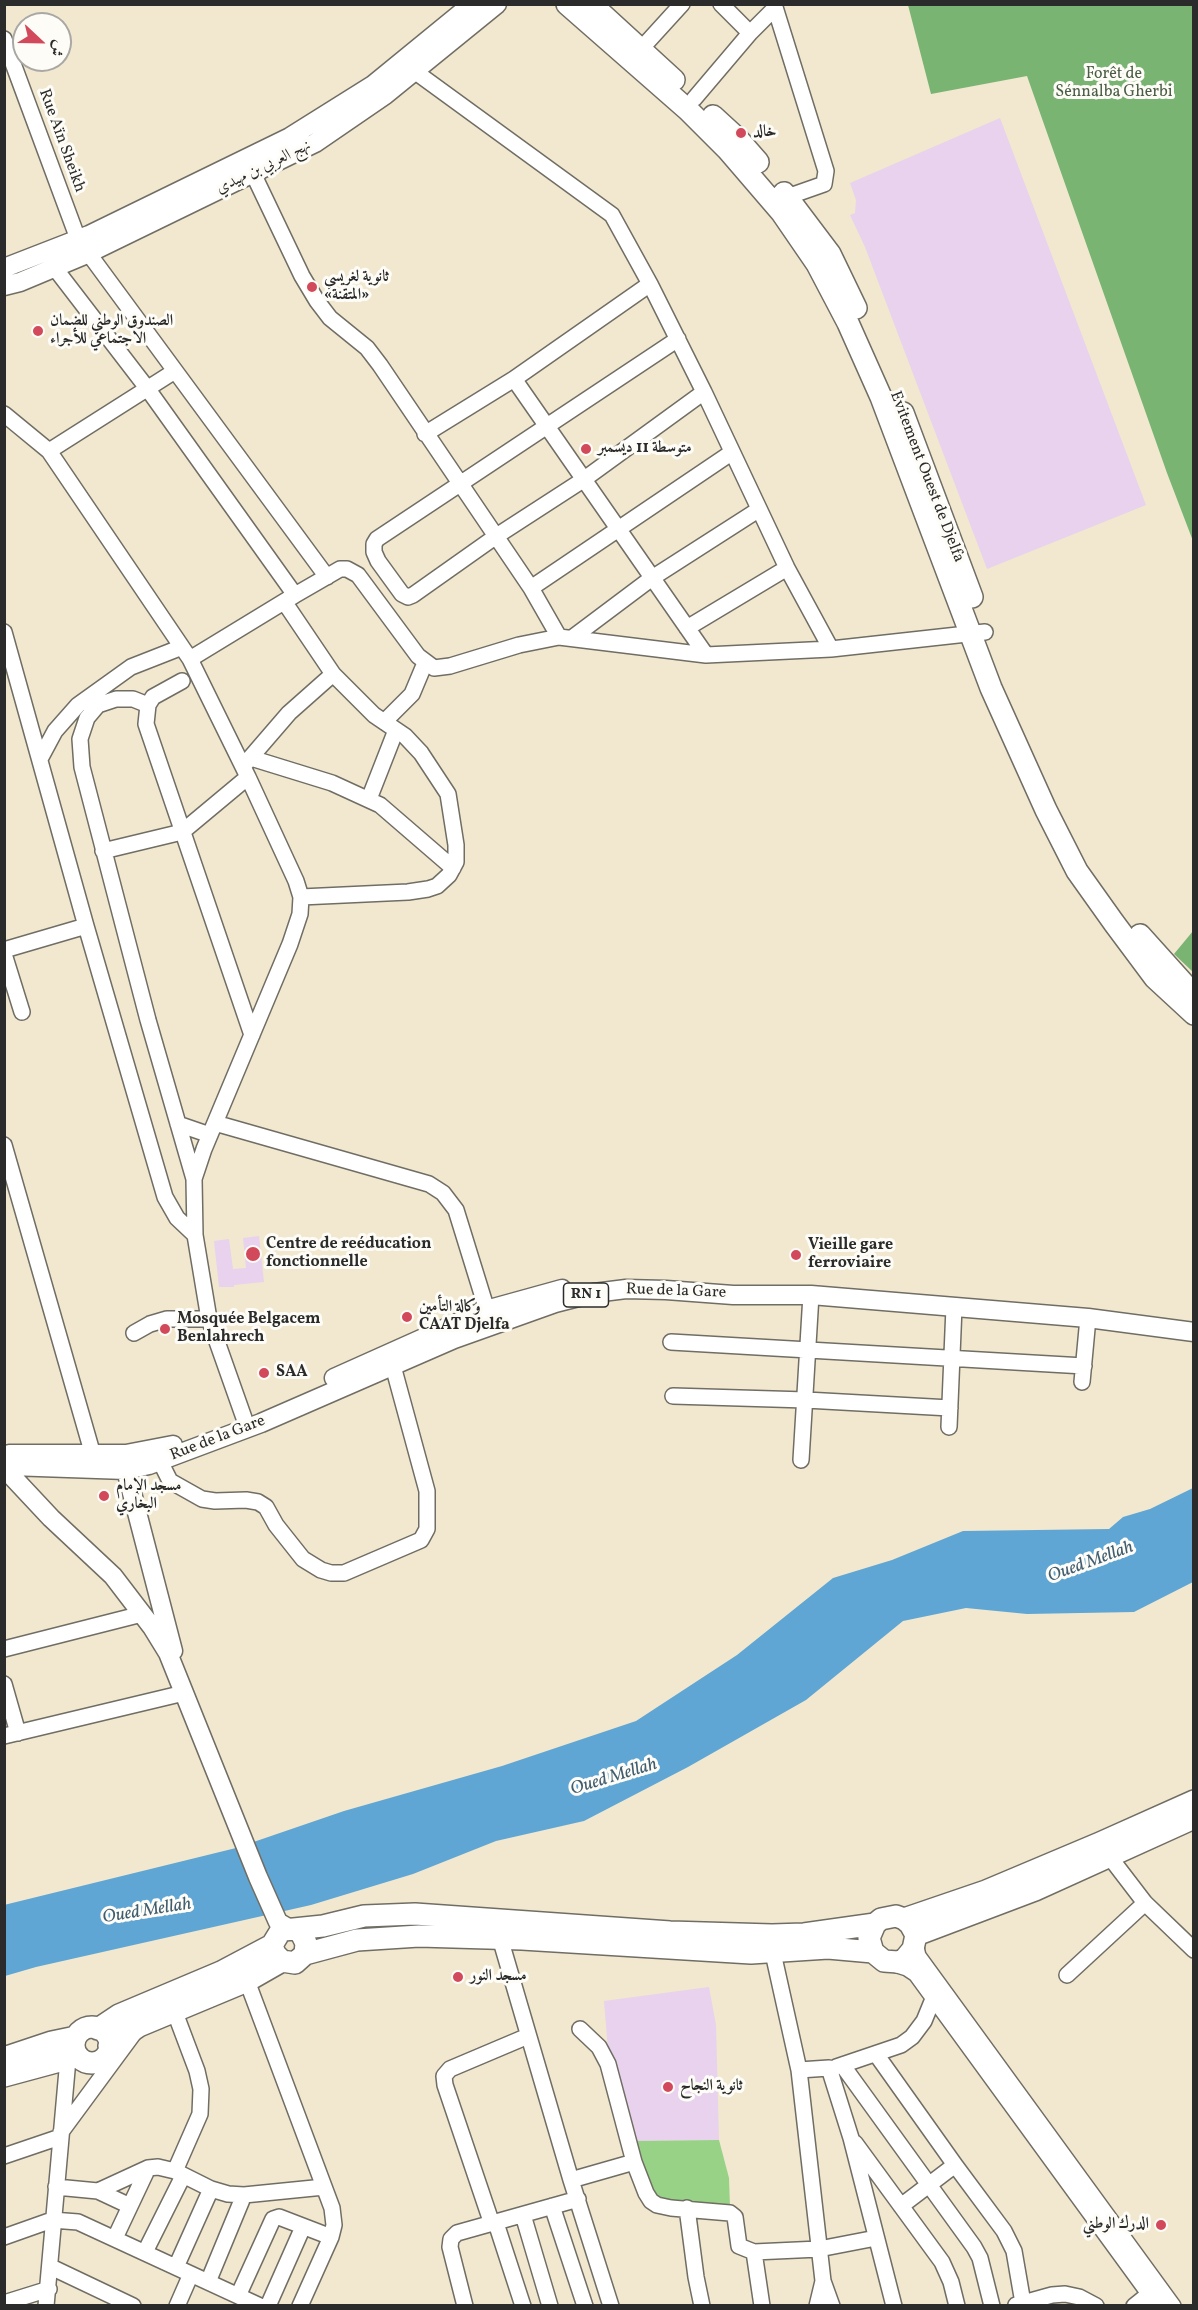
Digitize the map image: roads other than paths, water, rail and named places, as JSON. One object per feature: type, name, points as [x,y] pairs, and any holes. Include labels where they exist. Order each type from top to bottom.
[{"type":"highway","name":"Evitement Ouest de Djelfa","points":[[567,4],[688,111],[727,149],[782,213],[817,264],[848,323],[877,387],[979,633],[1052,795],[1087,861],[1121,913],[1194,995]]},
{"type":"highway","name":"Evitement Ouest de Djelfa","points":[[591,4],[736,138],[787,197],[830,254],[874,345],[899,404],[979,633]]},
{"type":"highway","points":[[979,633],[995,698],[1046,810],[1077,871],[1155,978],[1194,1021]]},
{"type":"highway","points":[[1155,978],[1194,1014]]},
{"type":"highway","points":[[912,1932],[986,1891],[1100,1844],[1194,1801]]},
{"type":"highway","points":[[912,1932],[1035,1890],[1194,1818]]},
{"type":"highway","points":[[4,2058],[52,2042],[74,2051],[86,2062],[96,2062],[105,2056],[104,2037],[119,2015],[220,1972],[282,1937],[364,1916],[415,1914],[670,1932],[771,1935],[804,1934],[875,1924],[888,1916],[912,1932]]},
{"type":"highway","points":[[875,1924],[869,1938],[873,1952],[878,1958],[891,1963],[904,1960],[913,1950],[912,1932]]},
{"type":"highway","points":[[4,2076],[74,2051],[88,2028],[104,2037],[139,2026],[247,1981],[282,1937],[300,1933],[306,1943],[305,1954],[357,1940],[387,1938],[500,1938],[773,1953],[828,1948],[873,1952]]},
{"type":"main road","name":"نهج العربي بن مهيدي","points":[[4,286],[20,282],[54,267],[83,247],[228,177],[315,143],[385,95],[408,67],[472,4]]},
{"type":"main road","name":"نهج العربي بن مهيدي","points":[[408,67],[498,4]]},
{"type":"main road","name":"نهج العربي بن مهيدي","points":[[4,268],[83,247]]},
{"type":"main road","name":"Rue de la Gare","points":[[7,1462],[126,1470],[160,1461],[489,1318],[589,1281],[626,1277],[663,1278],[1089,1305],[1194,1320]]},
{"type":"main road","name":"Rue de la Gare","points":[[7,1462],[25,1452],[93,1455],[153,1451],[247,1423],[393,1366],[454,1339],[489,1318],[584,1295],[626,1289],[811,1295],[1088,1317],[1194,1332]]},
{"type":"main road","points":[[7,1462],[51,1518],[112,1576],[142,1614],[168,1653],[282,1937]]},
{"type":"main road","points":[[126,1470],[184,1693]]},
{"type":"main road","points":[[4,1490],[51,1518]]},
{"type":"street","points":[[641,49],[682,4]]},
{"type":"street","points":[[721,4],[750,33]]},
{"type":"street","points":[[694,99],[775,6]]},
{"type":"street","points":[[775,6],[826,171],[824,184],[787,197]]},
{"type":"street","name":"Rue Aïn Sheikh","points":[[4,39],[83,247],[327,577]]},
{"type":"street","points":[[408,67],[612,215],[678,339],[758,510],[831,649]]},
{"type":"street","points":[[250,167],[302,276],[317,301],[330,318],[367,348],[566,638]]},
{"type":"street","points":[[54,267],[147,388],[290,599],[333,674],[421,753],[448,794],[456,844],[456,862],[449,875],[437,886],[428,890],[408,892],[301,897]]},
{"type":"street","points":[[425,434],[514,379],[650,284]]},
{"type":"street","points":[[678,339],[377,538],[374,552],[378,561],[402,594],[408,597],[413,595],[495,537],[583,480],[704,392]]},
{"type":"street","points":[[49,451],[175,371]]},
{"type":"street","points":[[514,379],[706,655]]},
{"type":"street","points":[[4,414],[49,451],[186,653],[247,767],[301,897],[300,914],[290,944],[212,1129],[194,1179]]},
{"type":"street","points":[[531,588],[731,453]]},
{"type":"street","points":[[566,638],[652,578],[758,510]]},
{"type":"street","points":[[687,628],[787,568]]},
{"type":"street","points":[[40,759],[55,731],[78,705],[130,667],[186,653],[290,599],[340,569],[352,570],[358,575],[418,656],[434,668],[441,668],[519,645],[566,638],[706,655],[831,649],[979,633]]},
{"type":"street","points":[[4,632],[165,1197],[177,1218],[195,1235]]},
{"type":"street","points":[[369,799],[390,726],[412,694],[425,663]]},
{"type":"street","points":[[103,852],[182,832],[247,767],[289,712],[333,674]]},
{"type":"street","points":[[182,681],[153,697],[148,705],[146,724],[252,1035]]},
{"type":"street","points":[[148,705],[133,699],[116,699],[98,705],[87,718],[80,739],[82,767],[148,1020],[194,1179],[195,1235],[209,1319],[247,1423]]},
{"type":"street","points":[[247,767],[332,783],[369,799],[380,805],[453,868]]},
{"type":"street","points":[[22,1012],[4,952],[86,926]]},
{"type":"street","points":[[178,1124],[212,1129],[429,1184],[443,1193],[456,1210],[489,1318]]},
{"type":"street","points":[[4,1145],[93,1455]]},
{"type":"street","points":[[801,1460],[811,1295]]},
{"type":"street","points":[[949,1427],[954,1307]]},
{"type":"street","points":[[1082,1382],[1088,1317]]},
{"type":"street","points":[[134,1333],[150,1324],[167,1319],[209,1319]]},
{"type":"street","points":[[671,1342],[1084,1366]]},
{"type":"street","points":[[160,1461],[170,1481],[202,1499],[258,1502],[266,1507],[276,1525],[303,1559],[321,1570],[344,1573],[421,1540],[427,1529],[427,1491],[393,1366]]},
{"type":"street","points":[[673,1396],[950,1408]]},
{"type":"street","points":[[4,1649],[142,1614]]},
{"type":"street","points":[[4,1683],[11,1734],[184,1693]]},
{"type":"street","points":[[1109,1856],[1145,1903],[1194,1950]]},
{"type":"street","points":[[1067,1975],[1145,1903]]},
{"type":"street","points":[[912,1932],[918,1956],[1173,2306]]},
{"type":"street","points":[[500,1938],[571,2180],[611,2303],[591,2306]]},
{"type":"street","points":[[773,1953],[799,2070],[819,2249],[824,2281],[832,2306]]},
{"type":"street","points":[[891,1963],[907,1968],[916,1974],[1153,2300],[1134,2306]]},
{"type":"street","points":[[247,1981],[332,2208],[334,2225],[331,2237],[300,2306]]},
{"type":"street","points":[[799,2070],[836,2067],[901,2045],[912,2037],[924,2020],[933,1999]]},
{"type":"street","points":[[145,2252],[179,2173],[200,2114],[201,2089],[197,2071],[174,2010]]},
{"type":"street","points":[[4,2156],[61,2135],[139,2026]]},
{"type":"street","points":[[580,2029],[599,2047],[608,2064],[634,2162],[645,2193],[651,2201],[664,2207],[730,2213],[735,2217],[740,2246],[754,2252],[819,2249],[876,2238]]},
{"type":"street","points":[[523,2306],[444,2079],[450,2069],[528,2036]]},
{"type":"street","points":[[46,2306],[61,2135],[74,2051]]},
{"type":"street","points":[[876,2054],[1004,2231],[1014,2251],[1019,2304],[1065,2294],[1078,2297],[1096,2306]]},
{"type":"street","points":[[836,2067],[851,2138],[894,2306]]},
{"type":"street","points":[[836,2067],[929,2184],[980,2258],[992,2306]]},
{"type":"street","points":[[851,2138],[942,2262],[948,2272],[957,2306]]},
{"type":"street","points":[[571,2180],[634,2162]]},
{"type":"street","points":[[901,2206],[955,2165]]},
{"type":"street","points":[[98,2191],[148,2168],[158,2167],[179,2173],[211,2189],[228,2194],[244,2195],[324,2187]]},
{"type":"street","points":[[115,2238],[148,2168]]},
{"type":"street","points":[[56,2187],[98,2191],[130,2206]]},
{"type":"street","points":[[176,2267],[211,2189]]},
{"type":"street","points":[[208,2282],[244,2195]]},
{"type":"street","points":[[465,2306],[450,2247],[451,2239],[457,2233],[578,2199]]},
{"type":"street","points":[[552,2206],[585,2306]]},
{"type":"street","points":[[687,2208],[702,2306]]},
{"type":"street","points":[[523,2215],[550,2306]]},
{"type":"street","points":[[238,2296],[270,2221],[279,2217],[331,2237]]},
{"type":"street","points":[[4,2237],[52,2220],[78,2222],[260,2306]]},
{"type":"street","points":[[268,2306],[303,2227]]},
{"type":"street","points":[[754,2252],[762,2306]]},
{"type":"street","points":[[51,2266],[133,2306]]},
{"type":"street","points":[[177,2306],[191,2274]]},
{"type":"street","points":[[817,2306],[824,2281]]},
{"type":"street","points":[[4,2304],[49,2289]]},
{"type":"water","name":"Oued Mellah","points":[[1193,1488],[1193,1582],[1134,1612],[1027,1614],[966,1608],[903,1621],[806,1700],[688,1767],[584,1821],[496,1841],[413,1874],[311,1905],[5,1976],[4,1905],[236,1848],[344,1811],[502,1766],[636,1721],[737,1655],[833,1578],[892,1560],[963,1531],[1109,1529],[1123,1517],[1150,1509]]},
{"type":"place","name":"خالد","points":[[741,133]]},
{"type":"place","name":"ثانوية لغريسي «المتقنة»","points":[[312,287]]},
{"type":"place","name":"الصندوق الوطني للضمان الاجتماعي للأجراء","points":[[38,331]]},
{"type":"place","name":"متوسطة 11 ديسمبر","points":[[586,449]]},
{"type":"place","name":"Centre de reéducation fonctionnelle","points":[[253,1254]]},
{"type":"place","name":"Vieille gare ferroviaire","points":[[796,1255]]},
{"type":"place","name":"وكالة التأمين CAAT Djelfa","points":[[407,1317]]},
{"type":"place","name":"Mosquée Belgacem Benlahrech","points":[[165,1329]]},
{"type":"place","name":"SAA","points":[[264,1373]]},
{"type":"place","name":"مسجد الإمام البخاري","points":[[104,1496]]},
{"type":"place","name":"مسجد النور","points":[[458,1977]]},
{"type":"place","name":"ثانوية النجاح","points":[[668,2087]]},
{"type":"place","name":"الدرك الوطني","points":[[1161,2225]]},
{"type":"park label","name":"Forêt de Sénnalba Gherbi","points":[[1114,84]]}]
